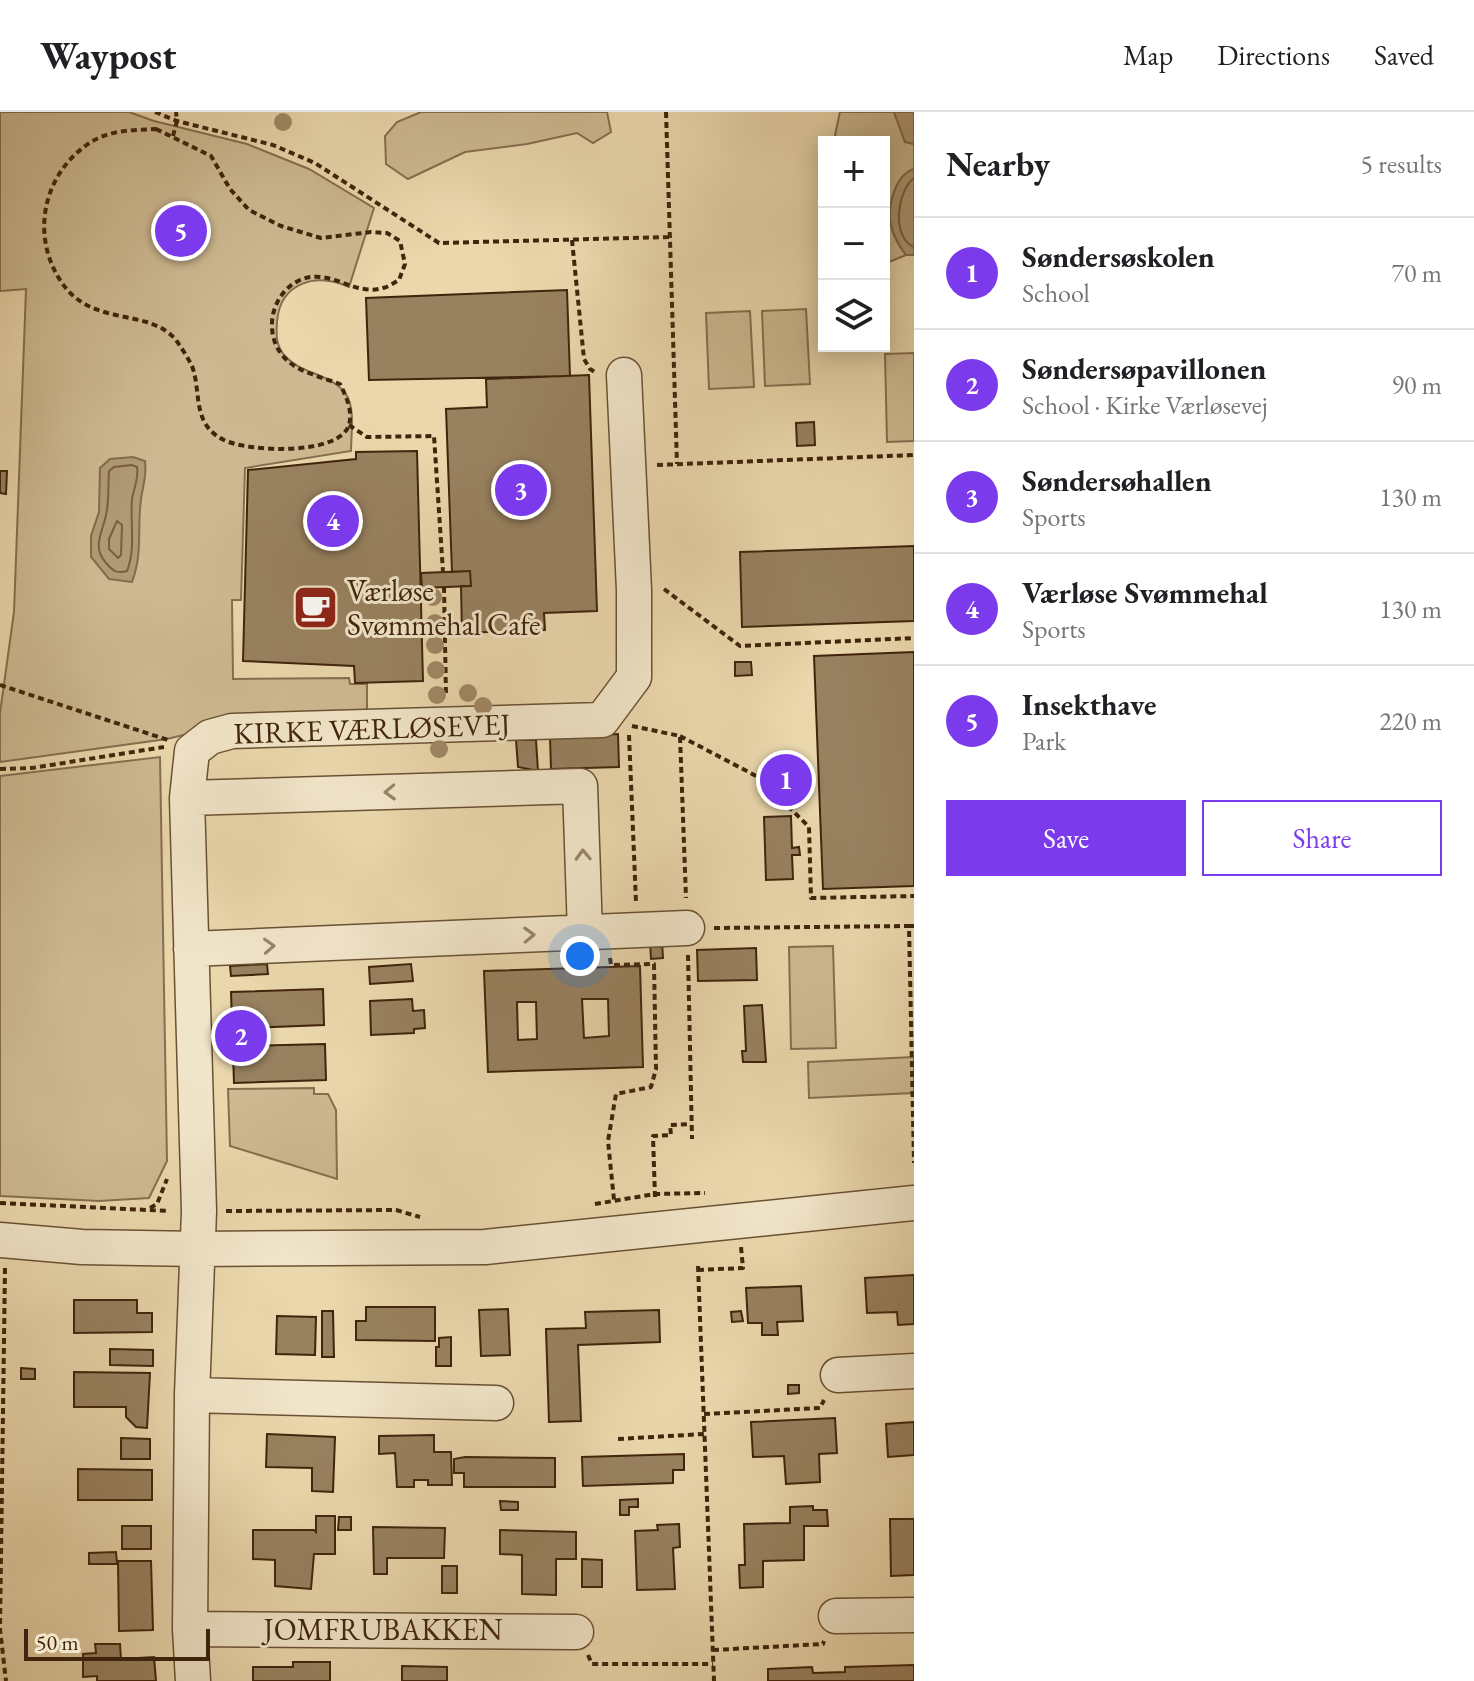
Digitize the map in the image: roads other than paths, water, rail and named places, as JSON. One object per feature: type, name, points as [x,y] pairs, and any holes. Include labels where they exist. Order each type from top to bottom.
[{"type":"street","name":"KIRKE VÆRLØSEVEJ","points":[[198,1249],[187,798],[192,751],[210,737],[232,731],[447,725],[616,730],[634,677],[634,590],[624,375]]},
{"type":"street","points":[[187,798],[580,786],[611,932]]},
{"type":"street","points":[[191,949],[687,928]]},
{"type":"street","points":[[3,1251],[82,1247],[485,1247],[914,1203]]},
{"type":"street","points":[[193,1681],[190,1629],[192,1395],[198,1249]]},
{"type":"street","points":[[838,1375],[914,1371]]},
{"type":"street","points":[[192,1395],[496,1403]]},
{"type":"street","points":[[836,1616],[914,1615]]},
{"type":"street","name":"JOMFRUBAKKEN","points":[[190,1629],[576,1632]]},
{"type":"water","points":[[894,112],[914,112],[914,144],[905,142]]},
{"type":"water","points":[[914,169],[914,255],[906,255],[897,241],[890,218],[894,192],[907,172]]},
{"type":"water","points":[[133,457],[145,461],[146,471],[132,582],[109,579],[91,557],[91,536],[99,512],[100,468],[110,459]]},
{"type":"place","name":"Insekthave","points":[[181,231]]},
{"type":"place","name":"Søndersøhallen","points":[[521,490]]},
{"type":"place","name":"Værløse Svømmehal","points":[[333,521]]},
{"type":"place","name":"Værløse Svømmehal Cafe","points":[[316,608]]},
{"type":"place","name":"Søndersøskolen","points":[[786,780]]},
{"type":"place","name":"Søndersøpavillonen","points":[[241,1036]]}]
